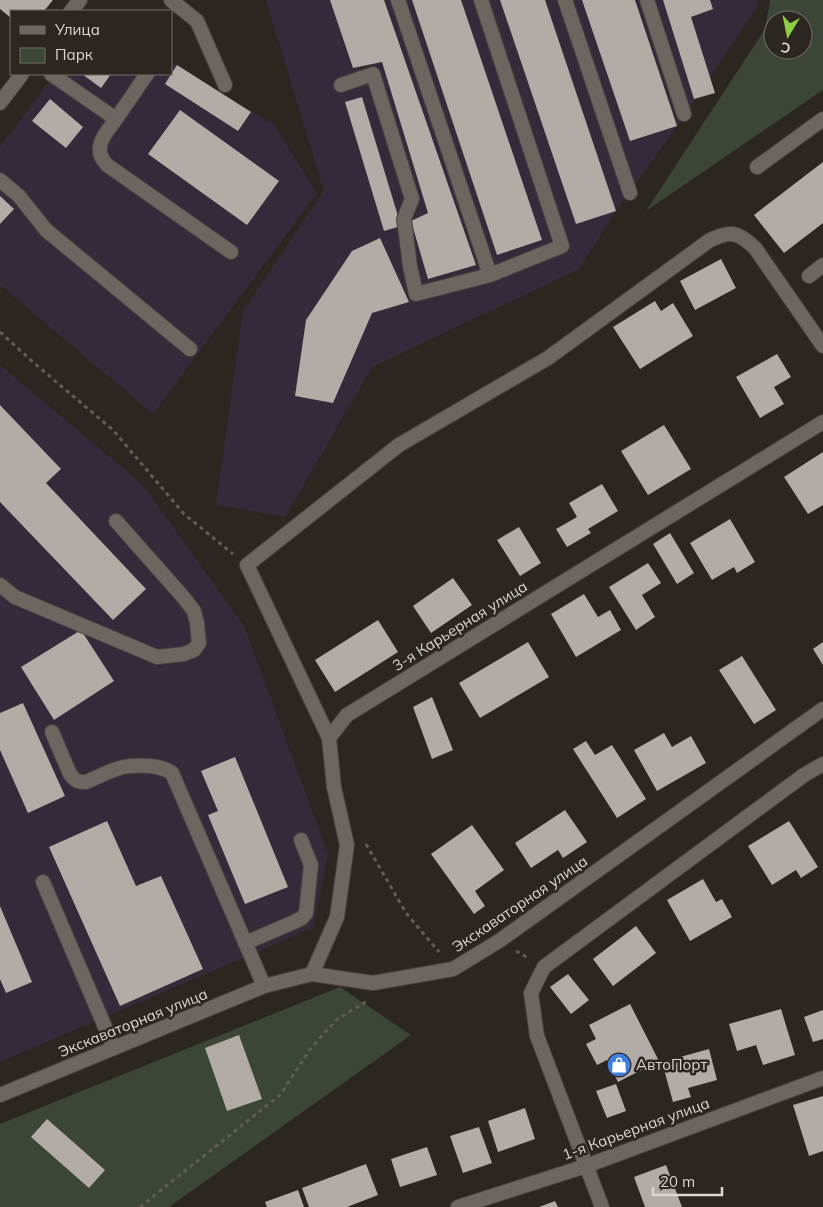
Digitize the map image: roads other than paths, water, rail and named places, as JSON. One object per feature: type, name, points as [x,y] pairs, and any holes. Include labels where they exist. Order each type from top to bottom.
[{"type":"street","points":[[72,10],[80,0]]},
{"type":"street","points":[[171,0],[197,21],[225,85]]},
{"type":"street","points":[[398,0],[490,275]]},
{"type":"street","points":[[341,86],[372,74],[412,199],[404,220],[416,294],[490,275],[562,246],[481,0]]},
{"type":"street","points":[[565,0],[630,193]]},
{"type":"street","points":[[647,0],[684,114]]},
{"type":"street","points":[[0,103],[21,75]]},
{"type":"street","points":[[52,75],[116,119]]},
{"type":"street","points":[[146,75],[102,139],[99,149],[100,158],[107,165],[231,252]]},
{"type":"street","points":[[757,167],[823,119]]},
{"type":"street","points":[[0,180],[20,196],[46,230],[190,349]]},
{"type":"street","points":[[312,974],[337,917],[347,845],[334,787],[329,738],[247,565],[399,444],[548,358],[710,240],[727,233],[744,238],[755,248],[823,346]]},
{"type":"street","points":[[809,276],[823,266]]},
{"type":"street","name":"3-я Карьерная улица","points":[[329,738],[347,715],[823,422]]},
{"type":"street","points":[[0,585],[15,597],[157,657],[184,654],[194,650],[199,643],[194,611],[116,521]]},
{"type":"street","name":"Экскаваторная улица","points":[[0,1095],[264,986],[312,974],[373,983],[453,969],[499,941],[823,709]]},
{"type":"street","points":[[52,732],[74,780],[86,782],[124,765],[132,764],[167,769],[172,773],[264,986]]},
{"type":"street","points":[[602,1207],[537,1036],[530,993],[544,967],[823,764]]},
{"type":"street","points":[[245,943],[294,922],[302,918],[306,913],[311,865],[301,840]]},
{"type":"street","points":[[43,882],[114,1048]]},
{"type":"street","name":"1-я Карьерная улица","points":[[458,1207],[586,1166],[823,1078]]},
{"type":"place","name":"АвтоПорт","points":[[619,1065]]}]
